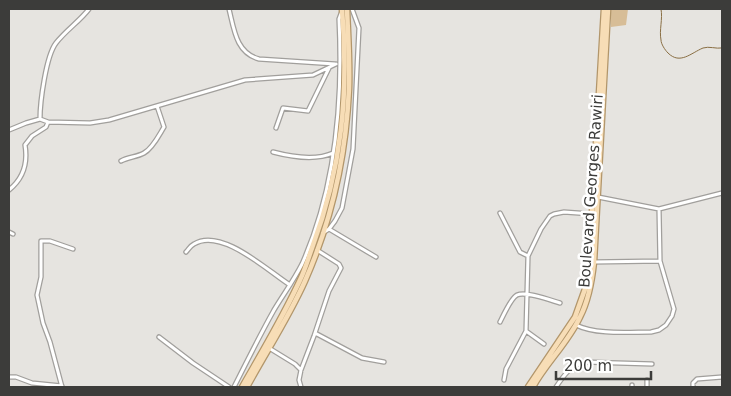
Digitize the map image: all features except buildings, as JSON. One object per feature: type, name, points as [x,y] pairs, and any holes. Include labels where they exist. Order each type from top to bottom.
[{"type":"main road","points":[[242,387],[300,280],[327,204],[338,157],[345,101],[342,9]]},
{"type":"main road","points":[[247,387],[305,281],[323,233],[335,193],[344,143],[349,88],[347,9]]},
{"type":"main road","name":"Boulevard Georges Rawiri","points":[[528,387],[569,327],[582,302],[588,275],[604,9]]},
{"type":"main road","name":"Boulevard Georges Rawiri","points":[[533,387],[576,325],[590,291],[594,262],[608,9]]},
{"type":"street","points":[[229,9],[240,47],[248,54],[264,59],[338,64]]},
{"type":"street","points":[[234,387],[272,313],[304,260],[317,222],[333,153],[338,114],[339,19],[342,9]]},
{"type":"street","points":[[323,233],[329,229],[342,208],[353,149],[359,28],[352,9]]},
{"type":"street","points":[[40,120],[51,52],[56,43],[87,10]]},
{"type":"street","points":[[9,130],[26,122],[40,120],[48,122],[98,122],[252,78],[313,75],[338,64]]},
{"type":"street","points":[[276,128],[284,108],[308,111],[329,68]]},
{"type":"street","points":[[120,161],[145,152],[164,127],[158,106]]},
{"type":"street","points":[[9,190],[25,167],[27,158],[25,145],[32,136],[46,128],[48,122]]},
{"type":"street","points":[[273,152],[311,158],[333,153]]},
{"type":"street","points":[[598,197],[659,209],[722,193]]},
{"type":"street","points":[[576,325],[592,330],[655,332],[668,322],[674,309],[660,261],[659,209]]},
{"type":"street","points":[[504,380],[506,369],[526,331],[528,256],[541,229],[550,216],[564,212],[592,214]]},
{"type":"street","points":[[500,213],[520,252],[528,256]]},
{"type":"street","points":[[329,229],[376,257]]},
{"type":"street","points":[[186,252],[192,244],[197,242],[212,239],[221,241],[264,266],[290,285]]},
{"type":"street","points":[[9,376],[32,383],[62,386],[43,323],[37,295],[42,277],[41,241],[50,241],[73,250]]},
{"type":"street","points":[[301,387],[298,380],[301,370],[328,291],[341,267],[317,250]]},
{"type":"street","points":[[594,262],[660,261]]},
{"type":"street","points":[[500,322],[514,298],[519,294],[527,294],[560,303]]},
{"type":"street","points":[[526,331],[544,344]]},
{"type":"street","points":[[315,333],[362,358],[384,362]]},
{"type":"street","points":[[159,337],[193,364],[229,387]]},
{"type":"street","points":[[269,348],[288,359],[301,370]]},
{"type":"street","points":[[556,387],[569,370],[579,363],[652,364]]},
{"type":"street","points":[[693,387],[693,383],[697,379],[722,378]]},
{"type":"street","points":[[647,380],[647,387]]},
{"type":"shaded area","points":[[611,9],[628,9],[626,25],[611,27]]},
{"type":"waterway","points":[[661,9],[661,42],[672,56],[677,58],[686,57],[705,47],[722,48]]}]
